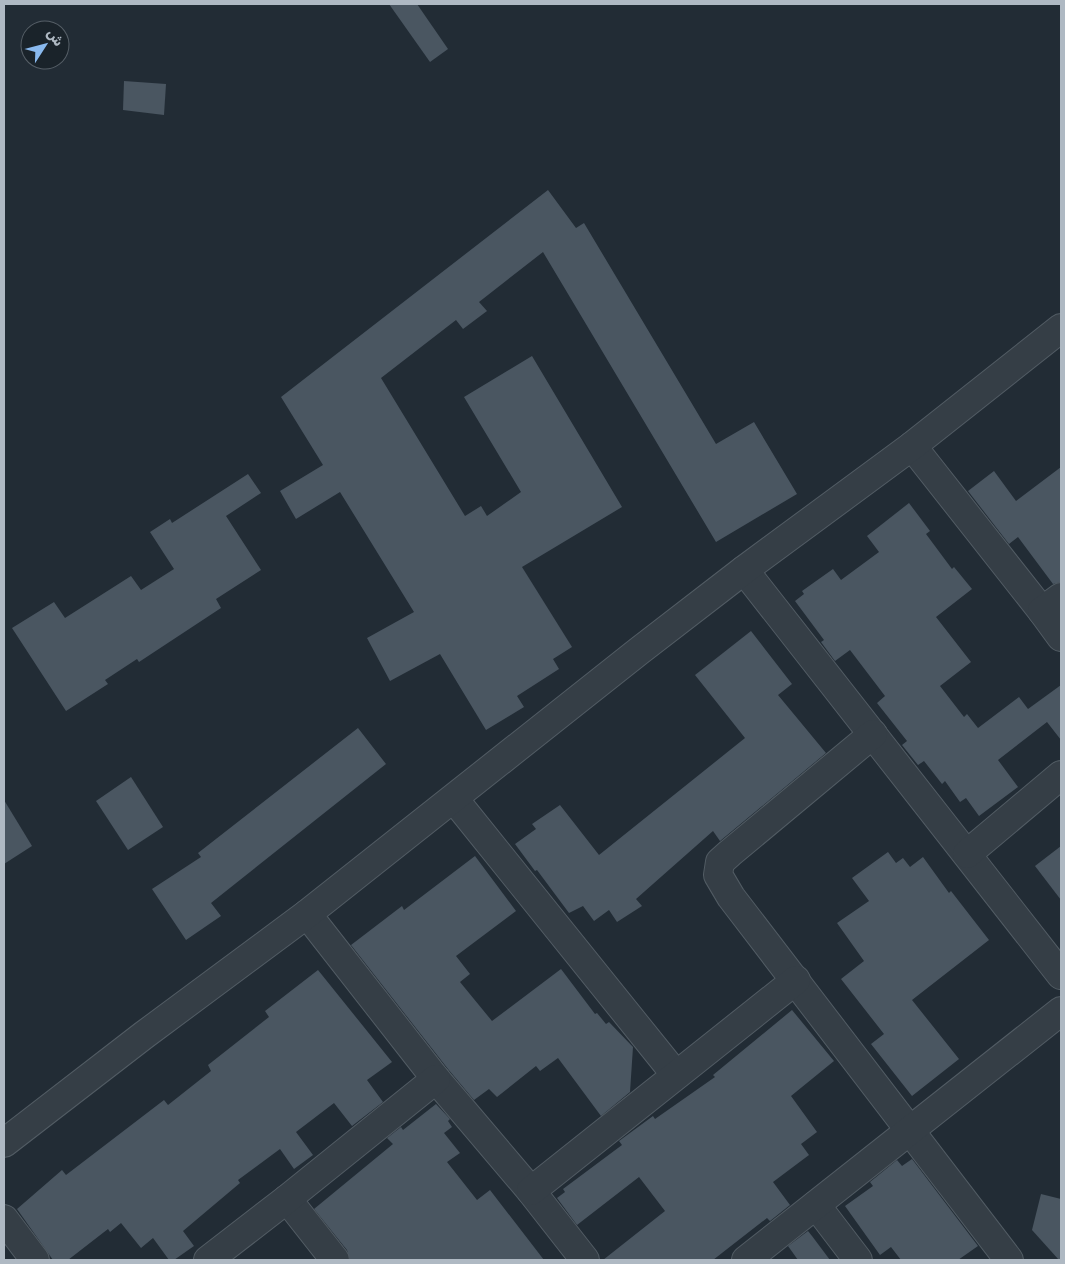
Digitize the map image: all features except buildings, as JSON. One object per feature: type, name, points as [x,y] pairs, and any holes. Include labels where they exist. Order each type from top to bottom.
[{"type":"street","points":[[4,1143],[306,914],[744,570],[912,446],[1061,328]]},
{"type":"street","points":[[912,446],[1052,604],[1061,637]]},
{"type":"street","points":[[744,570],[1061,975]]},
{"type":"street","points":[[873,734],[720,862],[718,875],[731,897],[1010,1260]]},
{"type":"street","points":[[967,854],[1061,775]]},
{"type":"street","points":[[454,799],[676,1075]]},
{"type":"street","points":[[306,914],[436,1078],[531,1191],[585,1260]]},
{"type":"street","points":[[531,1191],[796,980]]},
{"type":"street","points":[[746,1260],[1061,1011]]},
{"type":"street","points":[[208,1260],[287,1199],[436,1078]]},
{"type":"street","points":[[287,1199],[335,1260]]},
{"type":"street","points":[[816,1205],[858,1260]]},
{"type":"street","points":[[4,1219],[35,1260]]}]
